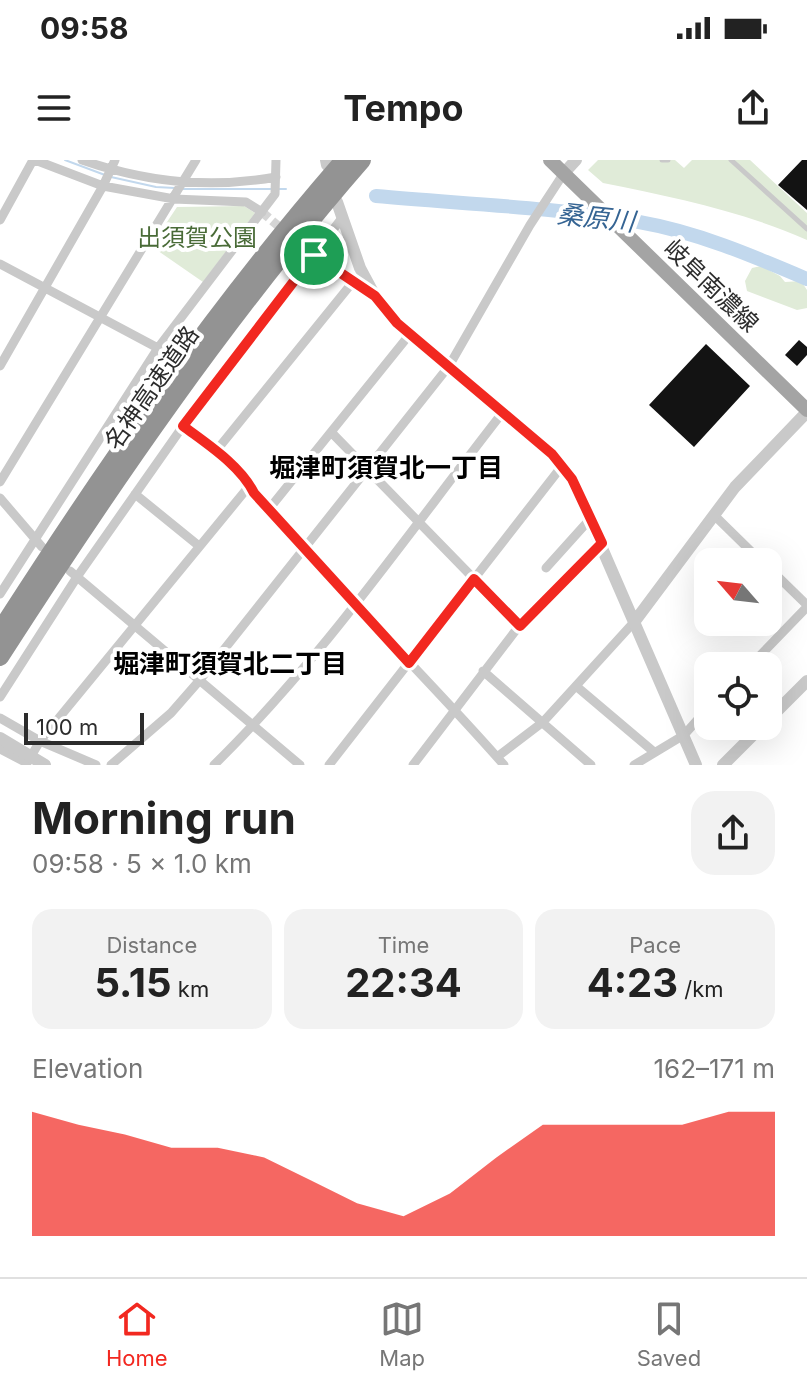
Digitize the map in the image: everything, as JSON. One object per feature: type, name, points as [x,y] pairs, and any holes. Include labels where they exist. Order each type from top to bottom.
[{"type":"highway","name":"名神高速道路","points":[[0,657],[184,382],[254,287],[362,160]]},
{"type":"highway","name":"名神高速道路","points":[[0,631],[174,374],[332,162]]},
{"type":"main road","name":"岐阜南濃線","points":[[550,160],[807,411]]},
{"type":"street","points":[[0,220],[34,160],[148,179],[179,190],[276,179]]},
{"type":"street","points":[[82,160],[108,173],[246,202],[262,212]]},
{"type":"street","points":[[0,482],[196,160]]},
{"type":"street","points":[[0,594],[38,544],[158,348],[262,212],[275,191],[276,160]]},
{"type":"street","points":[[111,765],[171,713],[199,681],[449,366],[530,225],[576,160]]},
{"type":"street","points":[[0,366],[108,173]]},
{"type":"street","points":[[337,202],[360,268],[375,296],[410,334],[552,454],[572,479],[696,765]]},
{"type":"street","points":[[0,697],[73,574],[342,218]]},
{"type":"street","points":[[302,247],[375,296]]},
{"type":"street","points":[[0,264],[171,355]]},
{"type":"street","points":[[216,451],[352,283]]},
{"type":"street","points":[[269,509],[410,334]]},
{"type":"street","points":[[203,372],[216,381]]},
{"type":"street","points":[[183,426],[216,451],[250,485],[305,550],[501,761],[543,722],[635,621],[735,487],[807,411]]},
{"type":"street","points":[[214,765],[253,726],[356,605],[503,412]]},
{"type":"street","points":[[331,432],[520,626]]},
{"type":"street","points":[[329,765],[562,466]]},
{"type":"street","points":[[28,761],[40,741],[250,485]]},
{"type":"street","points":[[135,494],[199,546]]},
{"type":"street","points":[[0,498],[38,544]]},
{"type":"street","points":[[715,516],[748,548]]},
{"type":"street","points":[[546,568],[591,518]]},
{"type":"street","points":[[413,765],[520,626],[602,543]]},
{"type":"street","points":[[73,574],[300,765]]},
{"type":"street","points":[[763,652],[807,606],[782,581]]},
{"type":"street","points":[[483,671],[591,765]]},
{"type":"street","points":[[782,706],[807,681]]},
{"type":"street","points":[[576,686],[654,752]]},
{"type":"street","points":[[0,718],[40,741],[96,765]]},
{"type":"street","points":[[634,765],[684,735],[694,724]]},
{"type":"street","points":[[0,738],[28,761]]},
{"type":"street","points":[[723,765],[748,740]]},
{"type":"street","points":[[0,749],[45,765]]},
{"type":"lane","points":[[662,160],[668,160]]},
{"type":"lane","points":[[731,160],[807,229]]},
{"type":"green space","points":[[598,160],[675,160],[684,168],[692,160],[750,160],[807,213],[807,240],[732,213],[603,183],[588,170]]},
{"type":"green space","name":"出須賀公園","points":[[244,206],[255,213],[203,282],[151,246],[177,207]]},
{"type":"green space","points":[[761,266],[785,282],[801,281],[807,290],[807,308],[797,310],[747,291],[745,281],[752,268]]},
{"type":"building","points":[[802,160],[807,160],[807,210],[778,185]]},
{"type":"building","points":[[799,340],[807,347],[807,355],[797,366],[785,355]]},
{"type":"building","points":[[706,344],[750,386],[694,447],[649,405]]},
{"type":"waterway","points":[[65,160],[105,175]]},
{"type":"waterway","points":[[111,177],[175,188]]},
{"type":"waterway","points":[[182,189],[271,189]]},
{"type":"waterway","points":[[278,189],[286,189]]},
{"type":"waterway","name":"桑原川","points":[[376,196],[541,209],[661,226],[745,253],[807,279]]},
{"type":"tunnel","points":[[262,212],[284,231]]},
{"type":"district","name":"堀津町須賀北一丁目","points":[[386,468]]},
{"type":"district","name":"堀津町須賀北二丁目","points":[[230,664]]},
{"type":"route","points":[[314,255],[375,296],[397,323],[538,441],[572,479],[583,498],[602,543],[520,626],[474,579],[409,663],[250,485],[216,451],[183,426],[314,255]]}]
